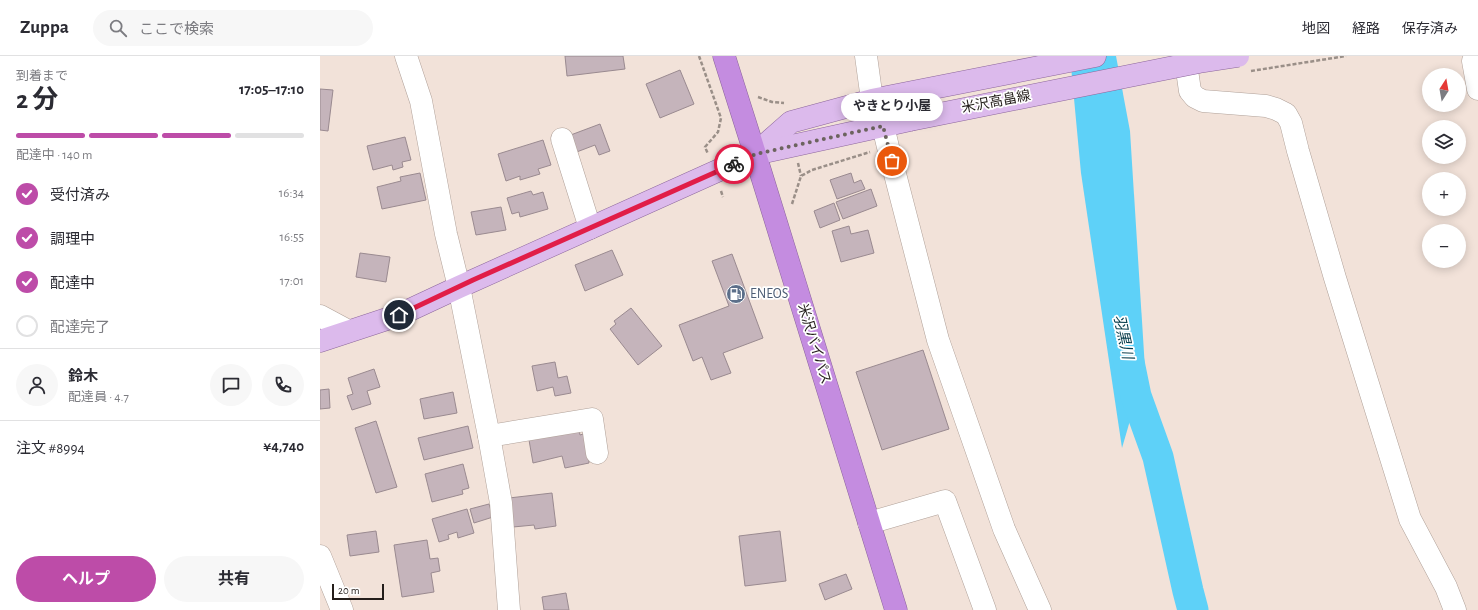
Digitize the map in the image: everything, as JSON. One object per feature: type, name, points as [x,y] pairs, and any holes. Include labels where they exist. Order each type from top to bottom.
[{"type":"highway","name":"米沢バイパス","points":[[724,56],[756,154],[896,610]]},
{"type":"main road","name":"米沢高畠線","points":[[756,154],[791,122],[907,92],[1095,56]]},
{"type":"main road","name":"米沢高畠線","points":[[320,341],[399,315],[756,154],[910,120],[1200,62],[1238,56]]},
{"type":"street","points":[[406,56],[421,101],[446,234],[459,287],[489,436],[501,502],[509,610]]},
{"type":"street","points":[[866,56],[872,100],[883,126],[938,340],[1004,529],[1040,610]]},
{"type":"street","points":[[1185,56],[1190,91],[1195,97],[1203,101],[1266,106],[1286,114],[1290,122],[1331,263],[1410,519],[1446,587],[1455,610]]},
{"type":"street","points":[[1473,61],[1478,89]]},
{"type":"street","points":[[562,139],[590,228]]},
{"type":"street","points":[[320,316],[348,331]]},
{"type":"street","points":[[489,436],[592,419],[597,453]]},
{"type":"street","points":[[869,523],[945,501],[985,610]]},
{"type":"street","points":[[320,556],[342,610]]},
{"type":"path","points":[[699,56],[721,118],[718,132],[705,147]]},
{"type":"path","points":[[756,96],[780,103]]},
{"type":"path","points":[[791,208],[801,176],[812,170],[888,146]]},
{"type":"water","points":[[1070,56],[1116,56],[1130,131],[1145,369],[1122,448],[1081,173]]},
{"type":"building","points":[[565,56],[623,56],[625,69],[567,76]]},
{"type":"building","points":[[680,70],[694,104],[660,118],[646,84]]},
{"type":"building","points":[[320,89],[333,90],[328,131],[320,130]]},
{"type":"building","points":[[600,124],[610,151],[599,155],[595,145],[574,153],[568,136]]},
{"type":"building","points":[[405,137],[411,160],[402,162],[403,167],[393,170],[392,165],[373,170],[367,146]]},
{"type":"building","points":[[543,140],[551,165],[538,169],[540,174],[520,180],[520,176],[506,181],[498,154]]},
{"type":"building","points":[[420,173],[426,200],[382,209],[377,187],[401,181],[400,177]]},
{"type":"building","points":[[851,173],[854,183],[861,180],[865,189],[837,199],[830,180]]},
{"type":"building","points":[[871,189],[877,206],[843,219],[836,202]]},
{"type":"building","points":[[531,191],[533,195],[543,192],[548,209],[520,217],[519,212],[512,214],[507,198]]},
{"type":"building","points":[[834,203],[840,220],[820,228],[814,211]]},
{"type":"building","points":[[501,207],[506,230],[476,235],[471,212]]},
{"type":"building","points":[[849,226],[851,234],[868,230],[874,253],[841,262],[832,231]]},
{"type":"building","points":[[612,250],[623,275],[585,291],[575,265]]},
{"type":"building","points":[[360,253],[390,257],[386,282],[356,277]]},
{"type":"building","points":[[732,254],[763,338],[723,353],[731,373],[711,380],[702,357],[693,361],[679,325],[729,306],[712,261]]},
{"type":"building","points":[[631,308],[662,346],[638,365],[610,329],[616,324],[614,321]]},
{"type":"building","points":[[923,350],[949,429],[882,450],[856,372]]},
{"type":"building","points":[[555,362],[558,378],[567,376],[571,393],[555,396],[553,387],[537,391],[532,366]]},
{"type":"building","points":[[374,369],[380,387],[367,391],[371,404],[352,410],[347,396],[353,394],[348,378]]},
{"type":"building","points":[[329,389],[330,408],[320,409],[320,390]]},
{"type":"building","points":[[453,392],[457,413],[424,419],[420,399]]},
{"type":"building","points":[[376,421],[397,487],[376,493],[355,428]]},
{"type":"building","points":[[468,426],[473,448],[424,460],[418,438]]},
{"type":"building","points":[[579,430],[580,435],[586,433],[589,463],[565,468],[562,456],[533,463],[529,440]]},
{"type":"building","points":[[463,464],[469,488],[462,490],[463,494],[432,502],[425,474]]},
{"type":"building","points":[[552,493],[556,526],[535,529],[534,525],[513,527],[509,498]]},
{"type":"building","points":[[489,504],[493,517],[474,523],[470,509]]},
{"type":"building","points":[[467,509],[474,533],[458,538],[457,532],[448,535],[449,539],[439,542],[432,519]]},
{"type":"building","points":[[376,531],[379,552],[350,556],[347,535]]},
{"type":"building","points":[[780,531],[786,581],[745,586],[739,536]]},
{"type":"building","points":[[427,540],[430,559],[438,558],[440,571],[431,573],[434,592],[402,597],[394,545]]},
{"type":"building","points":[[846,574],[852,589],[825,600],[819,584]]},
{"type":"building","points":[[566,593],[569,610],[544,610],[542,597]]},
{"type":"waterway","name":"羽黒川","points":[[1128,357],[1136,396],[1158,457],[1193,610]]},
{"type":"way so far","points":[[734,164],[756,154],[883,126],[892,161]]},
{"type":"place","name":"やきとり小屋","points":[[892,161]]},
{"type":"place","name":"ENEOS","points":[[736,294]]},
{"type":"route","points":[[399,315],[473,280],[734,164]]}]
